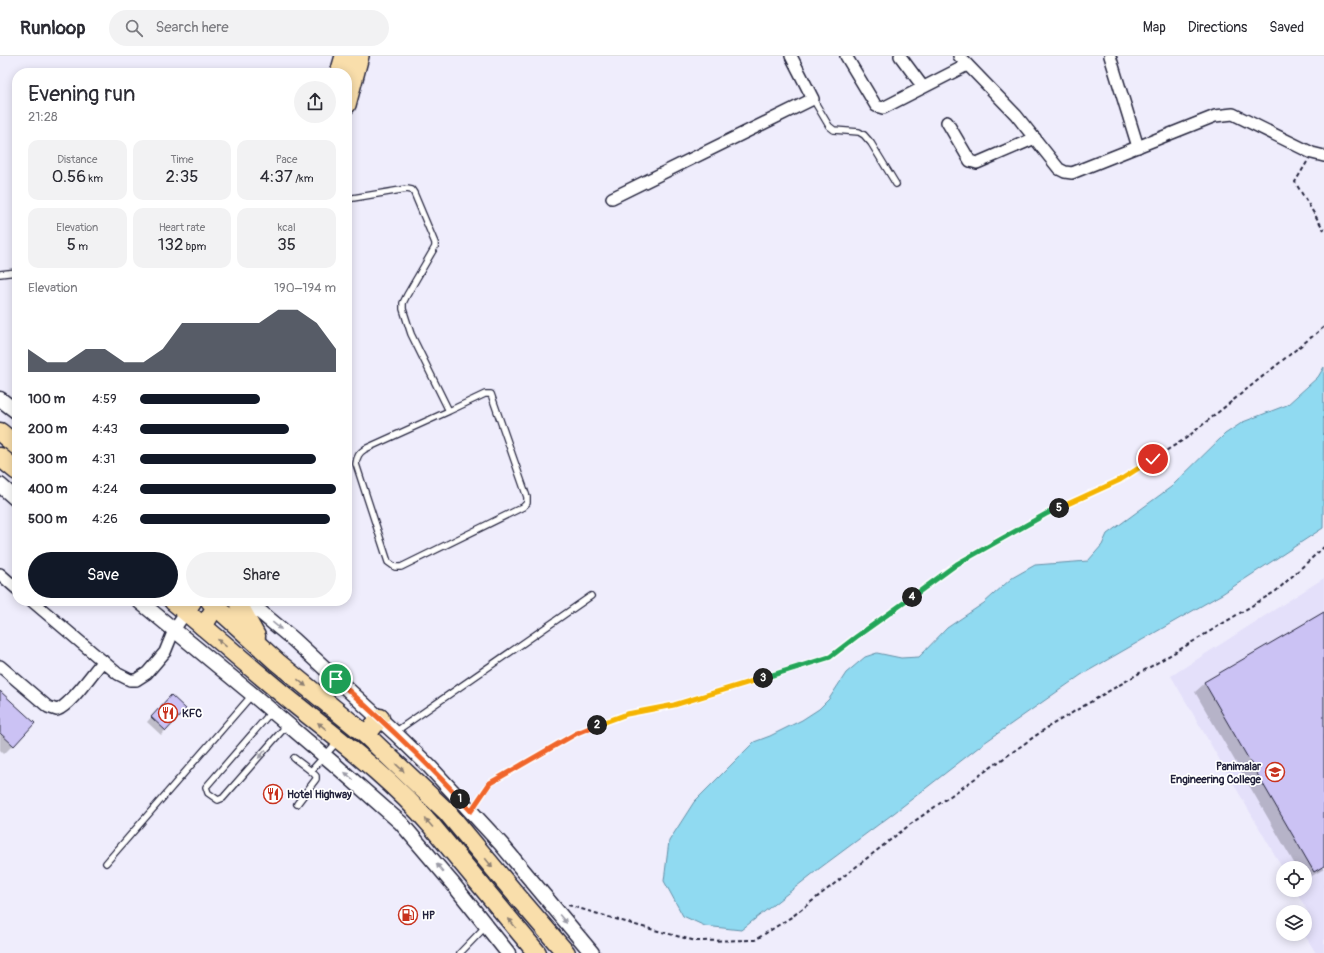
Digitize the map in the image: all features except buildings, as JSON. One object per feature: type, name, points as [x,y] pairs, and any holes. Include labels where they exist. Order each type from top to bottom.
[{"type":"highway","points":[[0,432],[12,442]]},
{"type":"highway","points":[[0,457],[12,467]]},
{"type":"highway","points":[[185,606],[203,627],[378,773],[416,808],[536,953]]},
{"type":"highway","points":[[218,606],[277,662],[366,735],[447,812],[566,953]]},
{"type":"highway","points":[[240,606],[249,624],[277,662]]},
{"type":"highway","points":[[366,735],[380,718]]},
{"type":"main road","points":[[340,68],[344,56]]},
{"type":"main road","points":[[352,86],[360,56]]},
{"type":"main road","points":[[203,627],[214,606]]},
{"type":"street","points":[[612,198],[813,99],[791,56]]},
{"type":"street","points":[[846,56],[876,106],[879,108],[883,108],[967,65]]},
{"type":"street","points":[[900,56],[923,87]]},
{"type":"street","points":[[959,56],[1016,115],[1059,169],[1065,172],[1072,172],[1215,116],[1233,114],[1312,153],[1324,156]]},
{"type":"street","points":[[1110,56],[1138,146]]},
{"type":"street","points":[[947,122],[970,161],[977,163],[1034,138]]},
{"type":"street","points":[[0,399],[12,408]]},
{"type":"street","points":[[0,486],[12,496]]},
{"type":"street","points":[[0,574],[12,585]]},
{"type":"street","points":[[38,606],[124,678],[130,680],[136,680],[147,673],[165,652],[184,606]]},
{"type":"street","points":[[145,606],[288,724],[401,823],[453,884],[508,953]]},
{"type":"street","points":[[253,606],[293,639],[380,718],[429,766],[501,844],[592,953]]},
{"type":"street","points":[[0,666],[48,707],[53,710],[57,710],[68,702],[102,660]]},
{"type":"lane","points":[[813,99],[829,126],[834,130],[859,132],[871,142],[896,184]]},
{"type":"lane","points":[[352,198],[407,189],[412,190],[414,193],[435,243],[407,295],[402,309],[411,334],[449,411]]},
{"type":"lane","points":[[0,274],[12,273]]},
{"type":"lane","points":[[485,394],[491,394],[524,490],[527,503],[523,507],[396,567],[388,562],[356,464],[357,457],[359,453],[366,449],[449,411],[485,394]]},
{"type":"lane","points":[[395,733],[591,596]]},
{"type":"lane","points":[[106,863],[252,694]]},
{"type":"lane","points":[[272,711],[206,787],[208,793],[218,800],[223,798],[288,724]]},
{"type":"lane","points":[[311,771],[339,740]]},
{"type":"lane","points":[[294,758],[316,776],[316,779],[298,804]]},
{"type":"lane","points":[[460,953],[486,925]]},
{"type":"path","points":[[1312,153],[1295,182],[1324,230]]},
{"type":"path","points":[[471,811],[490,783],[577,733],[627,714],[674,705],[830,657],[957,564],[1046,514],[1120,480],[1185,439],[1324,327]]},
{"type":"path","points":[[567,904],[696,942],[755,940],[793,916],[912,823],[1048,727],[1276,591],[1324,547]]},
{"type":"shaded area","name":"Panimalar Engineering College","points":[[1324,578],[1324,953],[1316,953],[1308,941],[1312,941],[1312,905],[1304,905],[1299,897],[1312,897],[1312,861],[1278,861],[1171,676]]},
{"type":"water","points":[[1324,367],[1323,528],[1222,594],[1081,675],[984,743],[741,930],[705,926],[683,916],[664,881],[669,841],[694,802],[754,742],[770,736],[802,720],[819,709],[829,699],[846,673],[865,657],[877,653],[901,658],[919,657],[947,628],[984,603],[1012,578],[1035,565],[1088,561],[1102,545],[1107,534],[1171,487],[1225,434],[1243,422],[1287,405],[1318,377]]},
{"type":"place","name":"KFC","points":[[168,713]]},
{"type":"place","name":"Panimalar Engineering College","points":[[1275,772]]},
{"type":"place","name":"Hotel Highway","points":[[273,794]]},
{"type":"place","name":"HP","points":[[408,915]]},
{"type":"route","points":[[336,679],[429,766],[471,811],[490,783],[577,733],[627,714],[674,705],[830,657],[957,564],[1046,514],[1120,480],[1153,459]]}]
